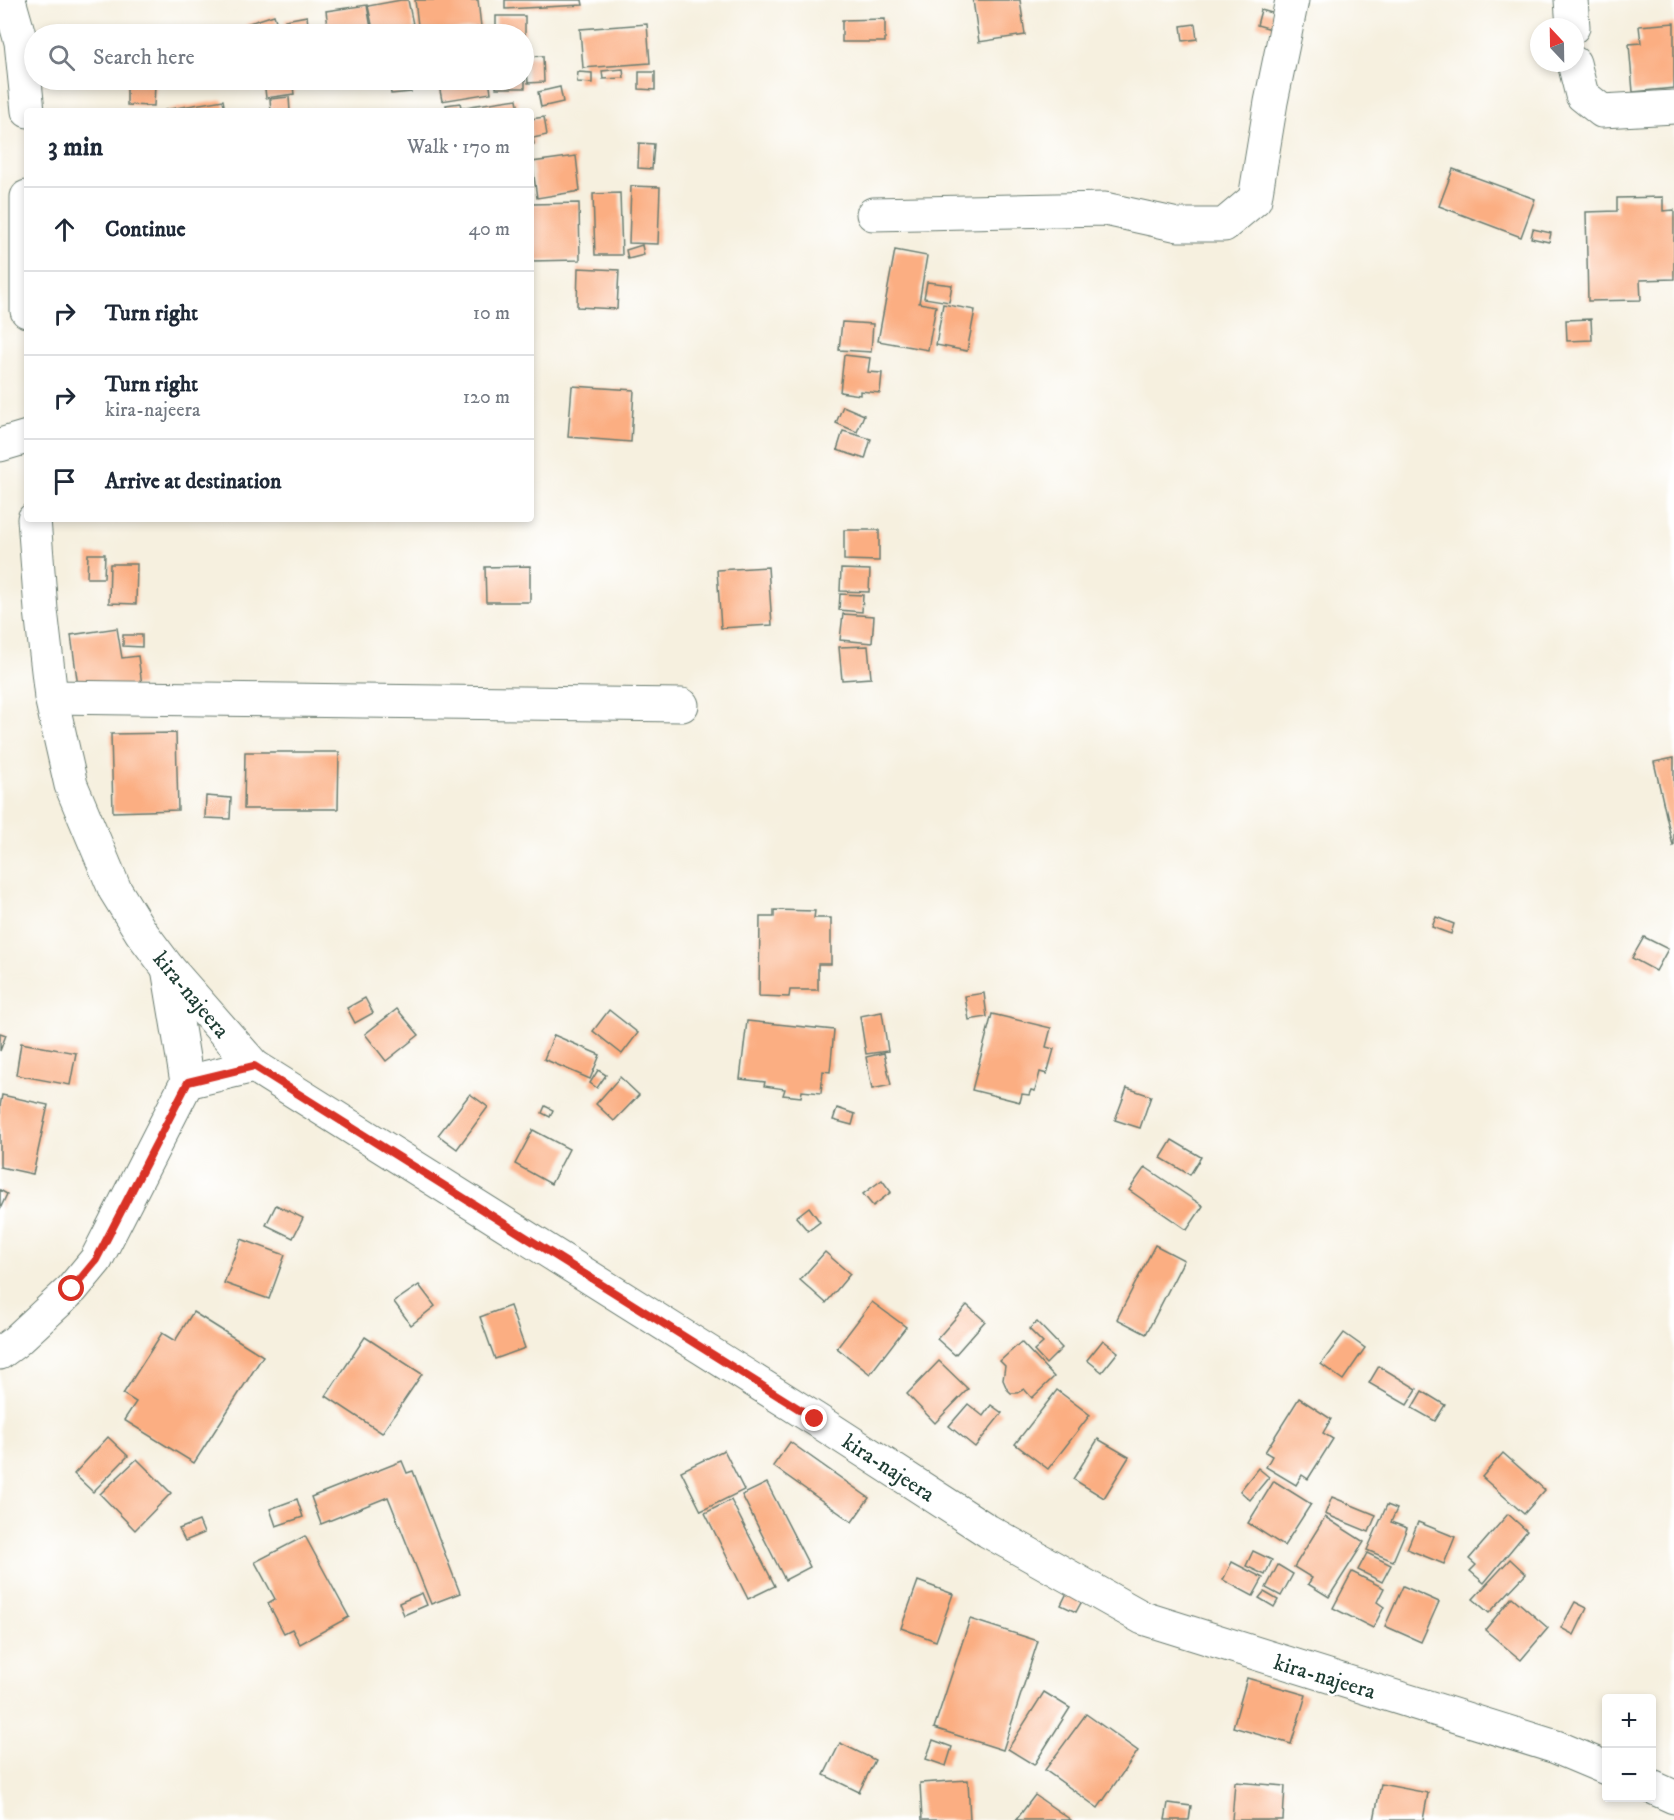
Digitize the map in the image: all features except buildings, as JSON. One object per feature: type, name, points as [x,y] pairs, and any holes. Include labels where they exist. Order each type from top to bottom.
[{"type":"street","points":[[9,0],[21,42],[24,72]]},
{"type":"street","points":[[873,214],[1105,209],[1178,225],[1224,225],[1255,199],[1271,102],[1292,0]]},
{"type":"street","points":[[1571,0],[1572,18]]},
{"type":"street","points":[[1576,72],[1582,95],[1602,111],[1674,107]]},
{"type":"street","points":[[26,90],[28,108]]},
{"type":"street","points":[[0,445],[24,438]]},
{"type":"street","name":"kira-najeera","points":[[34,522],[51,697],[71,785],[100,857],[115,890],[135,923],[168,968],[254,1066],[815,1419],[988,1531],[1143,1618],[1556,1747],[1602,1766]]},
{"type":"street","points":[[51,697],[682,705]]},
{"type":"street","points":[[0,1353],[72,1289],[96,1260],[188,1082],[168,968]]},
{"type":"street","points":[[188,1082],[254,1066]]},
{"type":"street","points":[[1656,1789],[1674,1797]]},
{"type":"route","points":[[72,1289],[96,1260],[188,1082],[254,1066],[815,1419]]}]
